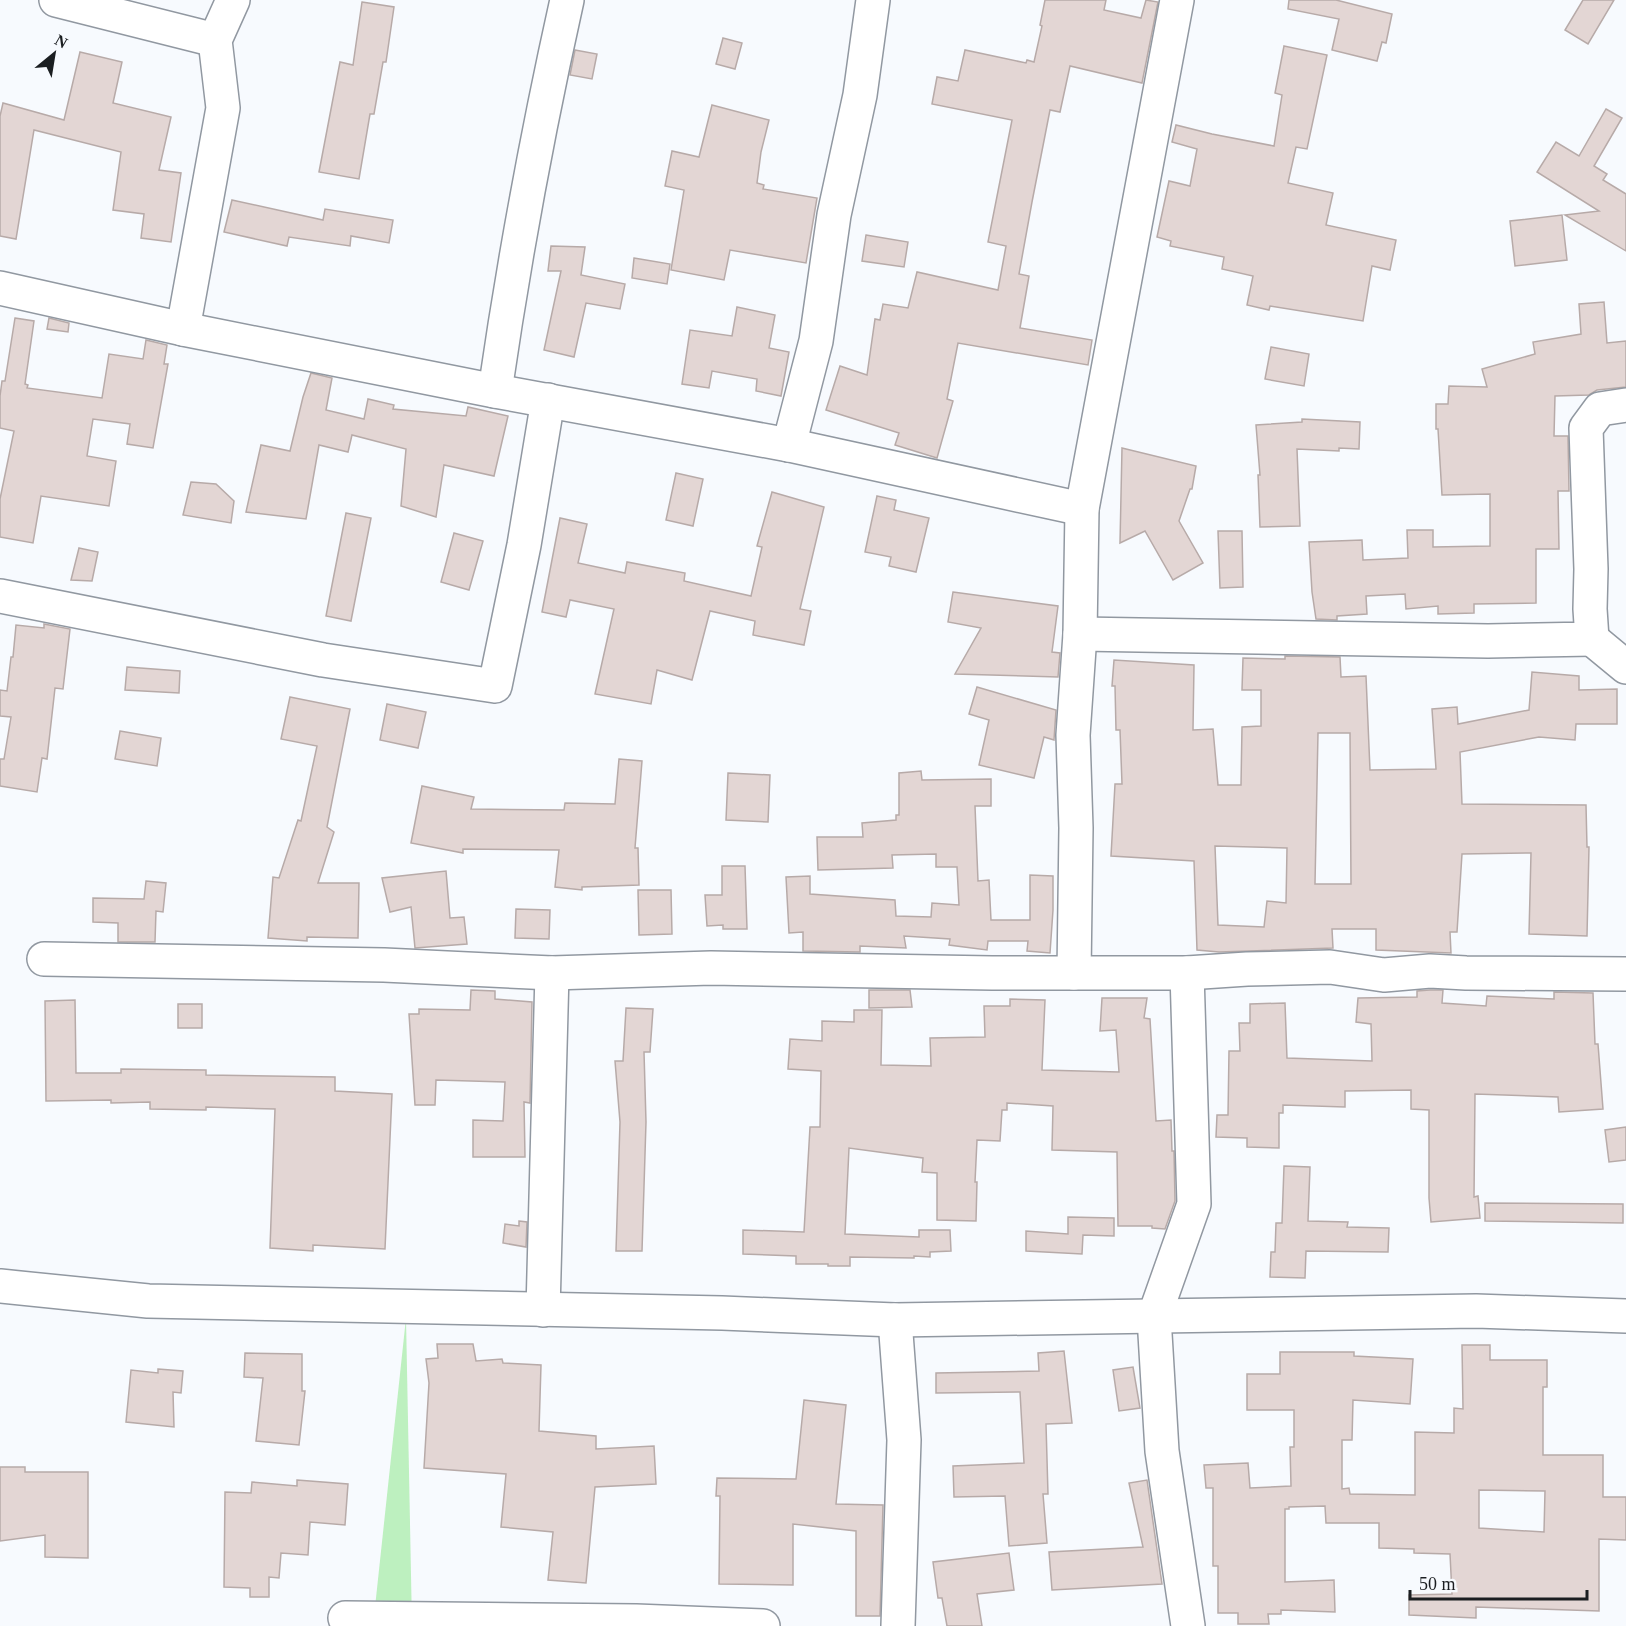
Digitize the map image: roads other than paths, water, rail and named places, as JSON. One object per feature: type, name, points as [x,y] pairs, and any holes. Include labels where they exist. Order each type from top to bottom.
[{"type":"street","points":[[56,0],[215,40]]},
{"type":"street","points":[[183,329],[223,108],[215,40],[233,0]]},
{"type":"street","points":[[495,391],[511,284],[545,101],[567,0]]},
{"type":"street","points":[[789,445],[816,341],[834,215],[860,95],[873,0]]},
{"type":"street","points":[[1074,973],[1076,828],[1073,735],[1080,634],[1082,509],[1177,0]]},
{"type":"street","points":[[0,288],[183,329],[495,391],[789,445],[1082,509]]},
{"type":"street","points":[[0,596],[323,660],[495,686],[524,545],[548,400]]},
{"type":"street","points":[[1592,639],[1586,428],[1600,409],[1626,405]]},
{"type":"street","points":[[1080,634],[1488,641],[1592,639],[1626,667]]},
{"type":"street","points":[[44,959],[384,965],[552,973],[711,968],[1187,973],[1330,967],[1384,975],[1430,971],[1487,974],[1626,974]]},
{"type":"street","points":[[543,1310],[552,973]]},
{"type":"street","points":[[1187,973],[1194,1204],[1154,1317],[1162,1451],[1188,1626]]},
{"type":"street","points":[[0,1286],[148,1300],[722,1313],[895,1320],[1476,1311],[1626,1316]]},
{"type":"street","points":[[895,1320],[904,1440],[898,1626]]},
{"type":"street","points":[[345,1618],[636,1621],[763,1626]]}]
